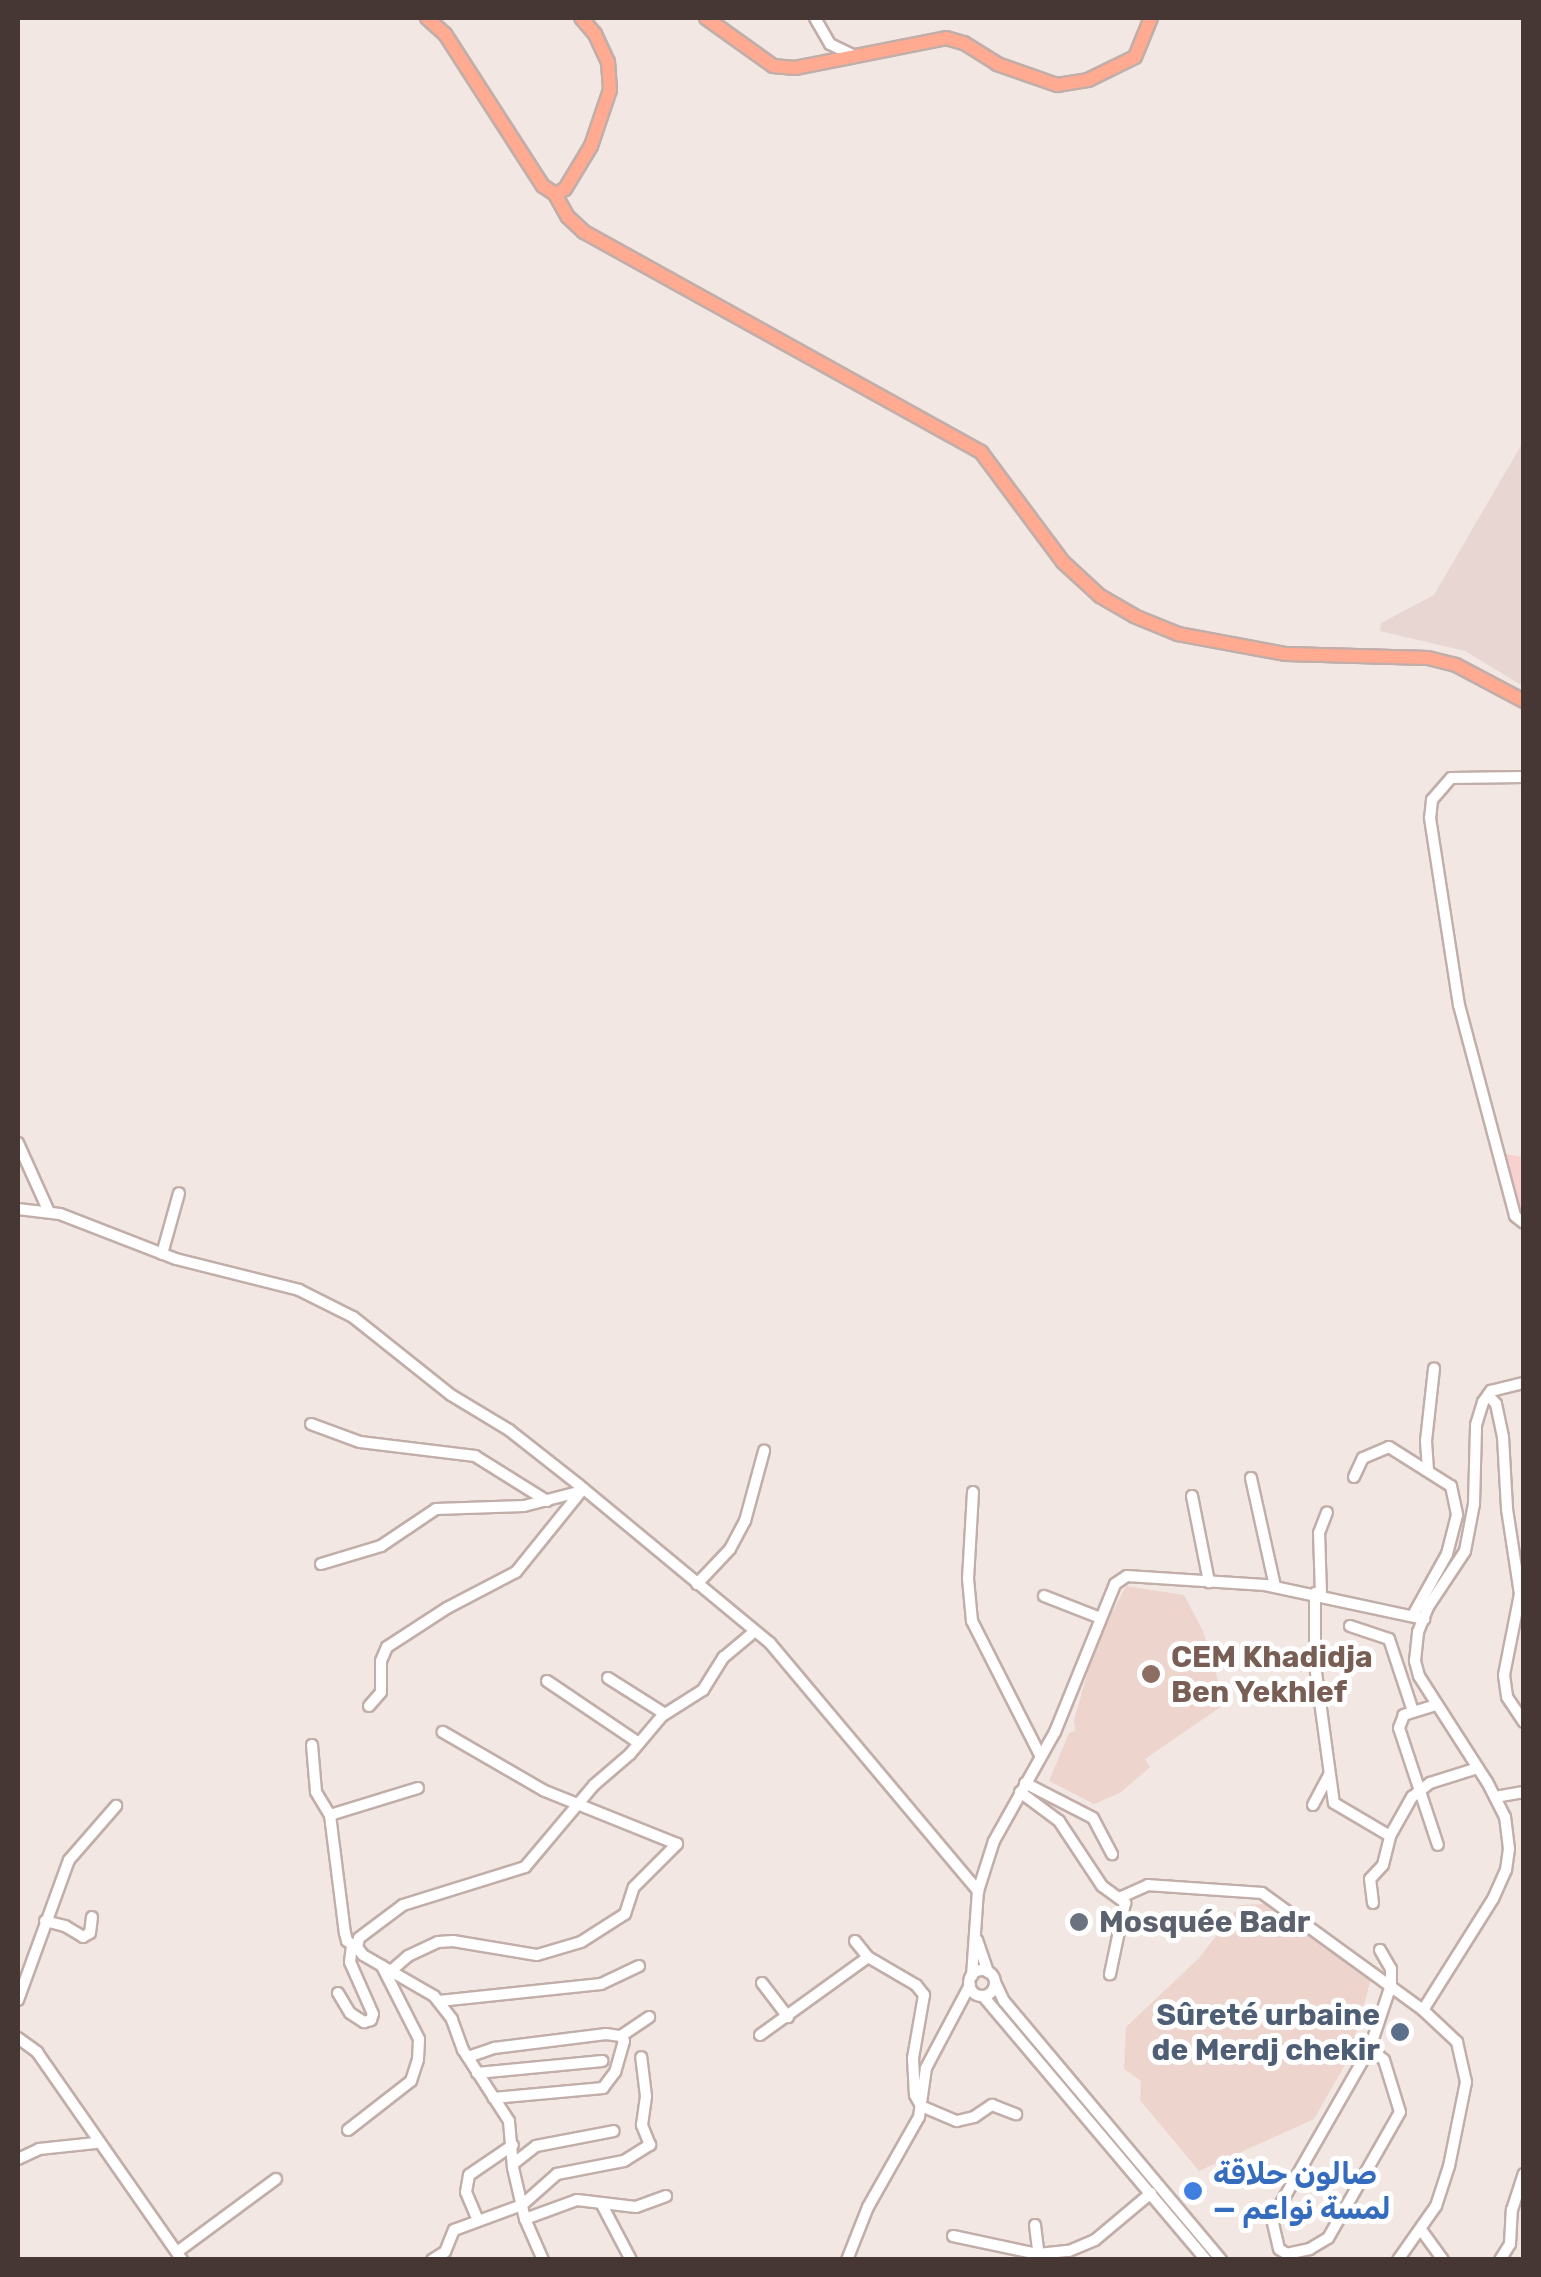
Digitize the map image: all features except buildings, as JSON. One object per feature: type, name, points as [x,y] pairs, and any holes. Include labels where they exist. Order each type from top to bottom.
[{"type":"main road","points":[[427,18],[445,34],[543,186],[555,194],[568,217],[584,232],[981,452],[1063,562],[1100,596],[1134,616],[1178,634],[1286,654],[1428,658],[1456,665],[1524,701]]},
{"type":"main road","points":[[555,194],[565,188],[592,146],[610,90],[608,62],[581,18]]},
{"type":"main road","points":[[706,18],[773,66],[795,68],[946,38],[964,43],[1026,76],[1056,85],[1088,80],[1136,57],[1151,18]]},
{"type":"street","points":[[815,18],[830,44],[856,56]]},
{"type":"street","points":[[1524,777],[1451,778],[1432,800],[1430,818],[1460,1005],[1515,1216],[1524,1223]]},
{"type":"street","points":[[18,1143],[49,1212]]},
{"type":"street","points":[[162,1254],[179,1193]]},
{"type":"street","points":[[18,1209],[49,1212],[162,1254],[326,1300],[451,1395],[509,1430],[789,1664],[978,1891]]},
{"type":"street","points":[[1428,1470],[1426,1442],[1434,1368]]},
{"type":"street","points":[[1418,1617],[1465,1550],[1474,1504],[1476,1425],[1488,1395],[1524,1383]]},
{"type":"street","points":[[1488,1395],[1496,1404],[1504,1438],[1507,1510],[1520,1594],[1504,1675],[1507,1697],[1524,1722]]},
{"type":"street","points":[[311,1424],[360,1442],[474,1456],[551,1502]]},
{"type":"street","points":[[1354,1477],[1363,1458],[1389,1447],[1451,1486],[1457,1515],[1447,1554],[1418,1617],[1415,1661],[1436,1706],[1505,1817],[1506,1870],[1460,1958],[1424,2010]]},
{"type":"street","points":[[697,1584],[730,1549],[745,1521],[764,1450]]},
{"type":"street","points":[[1251,1478],[1275,1586]]},
{"type":"street","points":[[322,1564],[381,1546],[436,1508],[551,1502],[583,1489]]},
{"type":"street","points":[[369,1706],[381,1692],[381,1661],[387,1648],[447,1608],[516,1572],[583,1489]]},
{"type":"street","points":[[973,1492],[968,1579],[972,1621],[977,1639],[1040,1755]]},
{"type":"street","points":[[1192,1496],[1209,1582]]},
{"type":"street","points":[[1327,1512],[1319,1533],[1315,1665],[1330,1774],[1337,1807],[1390,1836]]},
{"type":"street","points":[[847,2260],[868,2206],[907,2141],[921,2106],[926,2068],[971,1981],[978,1891],[994,1840],[1062,1715],[1115,1584],[1128,1576],[1275,1586],[1418,1617]]},
{"type":"street","points":[[1044,1596],[1100,1618]]},
{"type":"street","points":[[1350,1626],[1389,1638],[1413,1711]]},
{"type":"street","points":[[338,1993],[350,2013],[364,2022],[370,2020],[370,2006],[350,1962],[359,1938],[403,1905],[525,1867],[577,1803],[665,1714],[703,1690],[724,1656],[754,1631]]},
{"type":"street","points":[[608,1678],[665,1714]]},
{"type":"street","points":[[547,1681],[639,1742]]},
{"type":"street","points":[[1436,1706],[1404,1716],[1399,1728],[1438,1845]]},
{"type":"street","points":[[387,1968],[420,1950],[453,1941],[518,1955],[558,1952],[582,1942],[625,1914],[634,1886],[677,1844],[543,1790],[442,1732]]},
{"type":"street","points":[[312,1745],[316,1792],[330,1816],[345,1933],[354,1946],[439,2002],[452,2018],[468,2058],[509,2121],[513,2165],[525,2218],[543,2260]]},
{"type":"street","points":[[1373,1903],[1368,1884],[1386,1858],[1390,1836],[1419,1789],[1478,1768]]},
{"type":"street","points":[[1313,1806],[1330,1774]]},
{"type":"street","points":[[330,1816],[418,1788]]},
{"type":"street","points":[[1022,1788],[1093,1818],[1112,1854]]},
{"type":"street","points":[[1022,1788],[1058,1820],[1102,1886],[1119,1898],[1127,1910],[1110,1974]]},
{"type":"street","points":[[1495,1798],[1524,1792]]},
{"type":"street","points":[[18,2000],[38,1954],[45,1921],[69,1860],[116,1806]]},
{"type":"street","points":[[1119,1898],[1148,1885],[1262,1893],[1424,2010],[1457,2042],[1466,2082],[1436,2206],[1398,2260]]},
{"type":"street","points":[[45,1921],[66,1926],[83,1937],[90,1933],[92,1918]]},
{"type":"street","points":[[976,1939],[1004,2001],[1221,2260]]},
{"type":"street","points":[[855,1942],[868,1957],[916,1985],[924,1995],[914,2058],[915,2095],[921,2106],[957,2121],[974,2117],[992,2105],[1016,2114]]},
{"type":"street","points":[[1370,2048],[1384,2060],[1400,2112],[1328,2238],[1310,2249],[1286,2254],[1279,2249],[1272,2219],[1370,2048],[1391,1985],[1391,1970],[1380,1950]]},
{"type":"street","points":[[760,2034],[868,1957]]},
{"type":"street","points":[[439,2002],[600,1984],[638,1966]]},
{"type":"street","points":[[348,2130],[411,2081],[418,2059],[419,2039],[387,1968]]},
{"type":"street","points":[[971,1981],[988,1972]]},
{"type":"street","points":[[971,1981],[1206,2260]]},
{"type":"street","points":[[954,2015],[995,1982]]},
{"type":"street","points":[[762,1983],[788,2017]]},
{"type":"street","points":[[468,2058],[494,2048],[606,2034],[620,2036],[649,2017]]},
{"type":"street","points":[[493,2098],[608,2085],[624,2041],[620,2036]]},
{"type":"street","points":[[18,2038],[37,2052],[96,2143],[180,2256],[276,2178]]},
{"type":"street","points":[[432,2260],[445,2252],[454,2230],[522,2205],[557,2174],[624,2161],[650,2145],[642,2125],[646,2096],[641,2057]]},
{"type":"street","points":[[477,2073],[602,2061]]},
{"type":"street","points":[[513,2165],[536,2146],[614,2132]]},
{"type":"street","points":[[18,2159],[39,2149],[96,2143]]},
{"type":"street","points":[[478,2218],[466,2192],[470,2175],[512,2145]]},
{"type":"street","points":[[1500,2260],[1510,2244],[1511,2217],[1524,2174]]},
{"type":"street","points":[[953,2236],[1039,2257],[1083,2247],[1150,2193]]},
{"type":"street","points":[[525,2218],[568,2201],[636,2207],[666,2196]]},
{"type":"street","points":[[601,2203],[631,2260]]},
{"type":"street","points":[[1035,2225],[1039,2257]]},
{"type":"street","points":[[1422,2231],[1443,2260]]},
{"type":"shaded area","points":[[1523,442],[1523,686],[1465,651],[1380,631],[1381,623],[1434,595]]},
{"type":"shaded area","points":[[1506,1154],[1523,1157],[1523,1217],[1520,1216]]},
{"type":"shaded area","name":"CEM Khadidja Ben Yekhlef","points":[[1126,1586],[1184,1595],[1203,1631],[1225,1704],[1145,1759],[1150,1767],[1120,1793],[1094,1804],[1049,1781],[1069,1733],[1075,1731],[1074,1720],[1096,1643]]},
{"type":"shaded area","points":[[1265,1904],[1337,1951],[1371,1979],[1350,2056],[1314,2119],[1199,2171],[1140,2100],[1141,2081],[1124,2069],[1126,2027],[1199,1958],[1240,1905]]},
{"type":"place","name":"CEM Khadidja Ben Yekhlef","points":[[1151,1674]]},
{"type":"place","name":"Mosquée Badr","points":[[1079,1922]]},
{"type":"place","name":"Sûreté urbaine de Merdj chekir","points":[[1400,2032]]},
{"type":"place","name":"صالون حلاقة — لمسة نواعم","points":[[1193,2191]]}]
